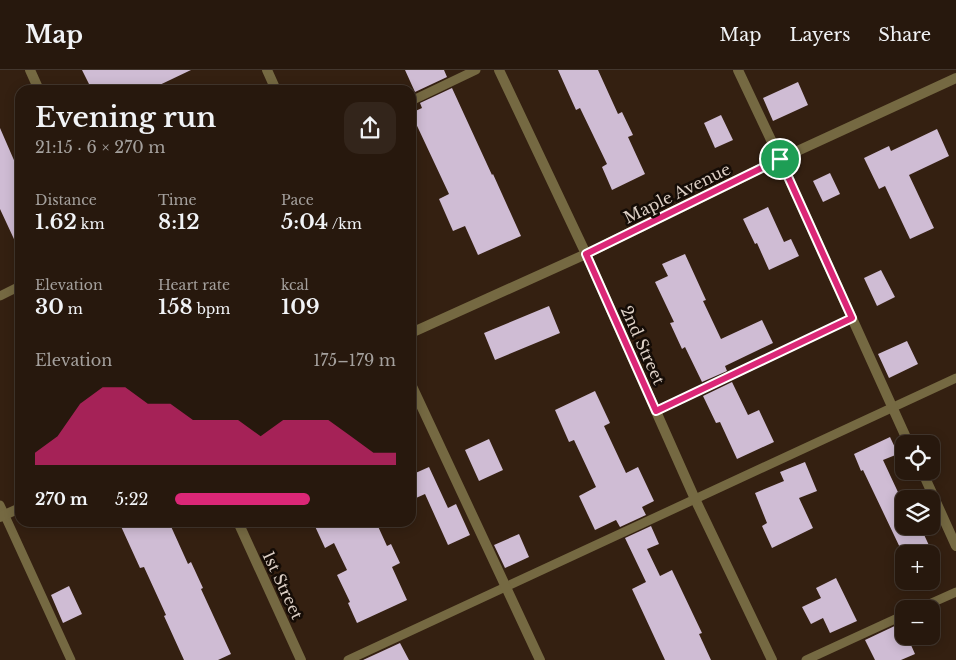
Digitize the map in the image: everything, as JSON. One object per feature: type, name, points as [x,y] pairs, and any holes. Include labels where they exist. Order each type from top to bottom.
[{"type":"street","points":[[30,70],[37,85]]},
{"type":"street","points":[[267,70],[274,85]]},
{"type":"street","name":"2nd Street","points":[[499,70],[586,254],[695,499],[772,660]]},
{"type":"street","points":[[738,70],[905,435]]},
{"type":"street","name":"Maple Avenue","points":[[416,331],[586,254],[780,159],[956,78]]},
{"type":"street","points":[[416,395],[540,660]]},
{"type":"street","points":[[926,480],[956,546]]},
{"type":"street","points":[[1,512],[15,509]]},
{"type":"street","name":"1st Street","points":[[240,527],[301,660]]},
{"type":"lane","points":[[416,99],[476,70]]},
{"type":"lane","points":[[0,296],[15,288]]},
{"type":"lane","points":[[656,411],[852,318]]},
{"type":"lane","points":[[348,660],[956,378]]},
{"type":"lane","points":[[1,512],[71,660]]},
{"type":"lane","points":[[938,600],[956,592]]},
{"type":"lane","points":[[806,660],[895,619]]},
{"type":"building","points":[[82,70],[191,70],[160,85],[90,85]]},
{"type":"building","points":[[405,70],[444,70],[447,77],[416,92],[416,85],[412,85]]},
{"type":"building","points":[[558,70],[598,70],[618,114],[622,112],[633,135],[628,137],[645,174],[612,190],[602,167],[607,164],[580,108],[576,110]]},
{"type":"building","points":[[798,82],[808,105],[773,121],[763,98]]},
{"type":"building","points":[[452,88],[521,236],[478,255],[465,226],[453,231],[439,199],[449,194],[416,124],[416,111],[422,108],[420,103]]},
{"type":"building","points":[[721,115],[733,140],[715,148],[704,123]]},
{"type":"building","points":[[0,128],[15,162],[15,241],[0,209]]},
{"type":"building","points":[[937,129],[949,156],[909,175],[934,228],[910,239],[885,186],[879,189],[864,158],[889,146],[891,151]]},
{"type":"building","points":[[830,173],[840,194],[823,202],[813,181]]},
{"type":"building","points":[[768,207],[784,242],[791,239],[799,256],[769,270],[757,243],[755,244],[743,219]]},
{"type":"building","points":[[685,254],[706,300],[703,301],[721,339],[762,320],[773,343],[725,366],[727,371],[702,382],[685,347],[682,349],[670,323],[674,322],[655,282],[668,276],[662,264]]},
{"type":"building","points":[[881,270],[895,297],[877,306],[864,278]]},
{"type":"building","points":[[549,306],[560,333],[495,360],[484,333]]},
{"type":"building","points":[[907,341],[918,364],[889,378],[878,354]]},
{"type":"building","points":[[732,382],[748,415],[759,410],[774,442],[737,459],[720,422],[716,423],[703,396]]},
{"type":"building","points":[[595,391],[610,423],[604,426],[626,473],[638,467],[654,501],[642,507],[646,515],[620,527],[616,520],[595,530],[579,496],[596,487],[574,440],[569,442],[555,410]]},
{"type":"building","points":[[890,437],[895,448],[895,455],[883,460],[897,490],[895,490],[895,535],[924,535],[929,545],[899,545],[854,454]]},
{"type":"building","points":[[489,439],[503,470],[479,481],[465,450]]},
{"type":"building","points":[[805,462],[817,491],[799,498],[813,528],[772,548],[762,526],[767,523],[755,493],[784,481],[780,472]]},
{"type":"building","points":[[429,467],[448,508],[456,504],[470,535],[448,545],[425,494],[416,498],[416,473]]},
{"type":"building","points":[[651,526],[659,544],[647,549],[660,576],[672,570],[702,633],[699,634],[711,660],[665,660],[632,589],[646,582],[625,538]]},
{"type":"building","points":[[121,527],[171,527],[188,564],[191,562],[203,588],[201,589],[231,654],[218,660],[184,660],[144,567],[140,568]]},
{"type":"building","points":[[315,527],[378,527],[387,546],[391,544],[400,563],[392,567],[407,600],[357,623],[348,603],[350,602],[337,575],[347,570],[334,543],[325,548]]},
{"type":"building","points":[[519,534],[529,557],[505,568],[494,545]]},
{"type":"building","points":[[836,578],[857,621],[830,633],[823,618],[811,624],[802,607],[821,598],[816,588]]},
{"type":"building","points":[[69,586],[82,614],[63,623],[51,595]]},
{"type":"building","points":[[895,626],[895,645],[911,645],[915,654],[901,660],[875,660],[865,640]]},
{"type":"building","points":[[400,643],[409,660],[363,660]]},
{"type":"route","points":[[780,159],[852,318],[656,411],[586,254],[780,159]]}]
